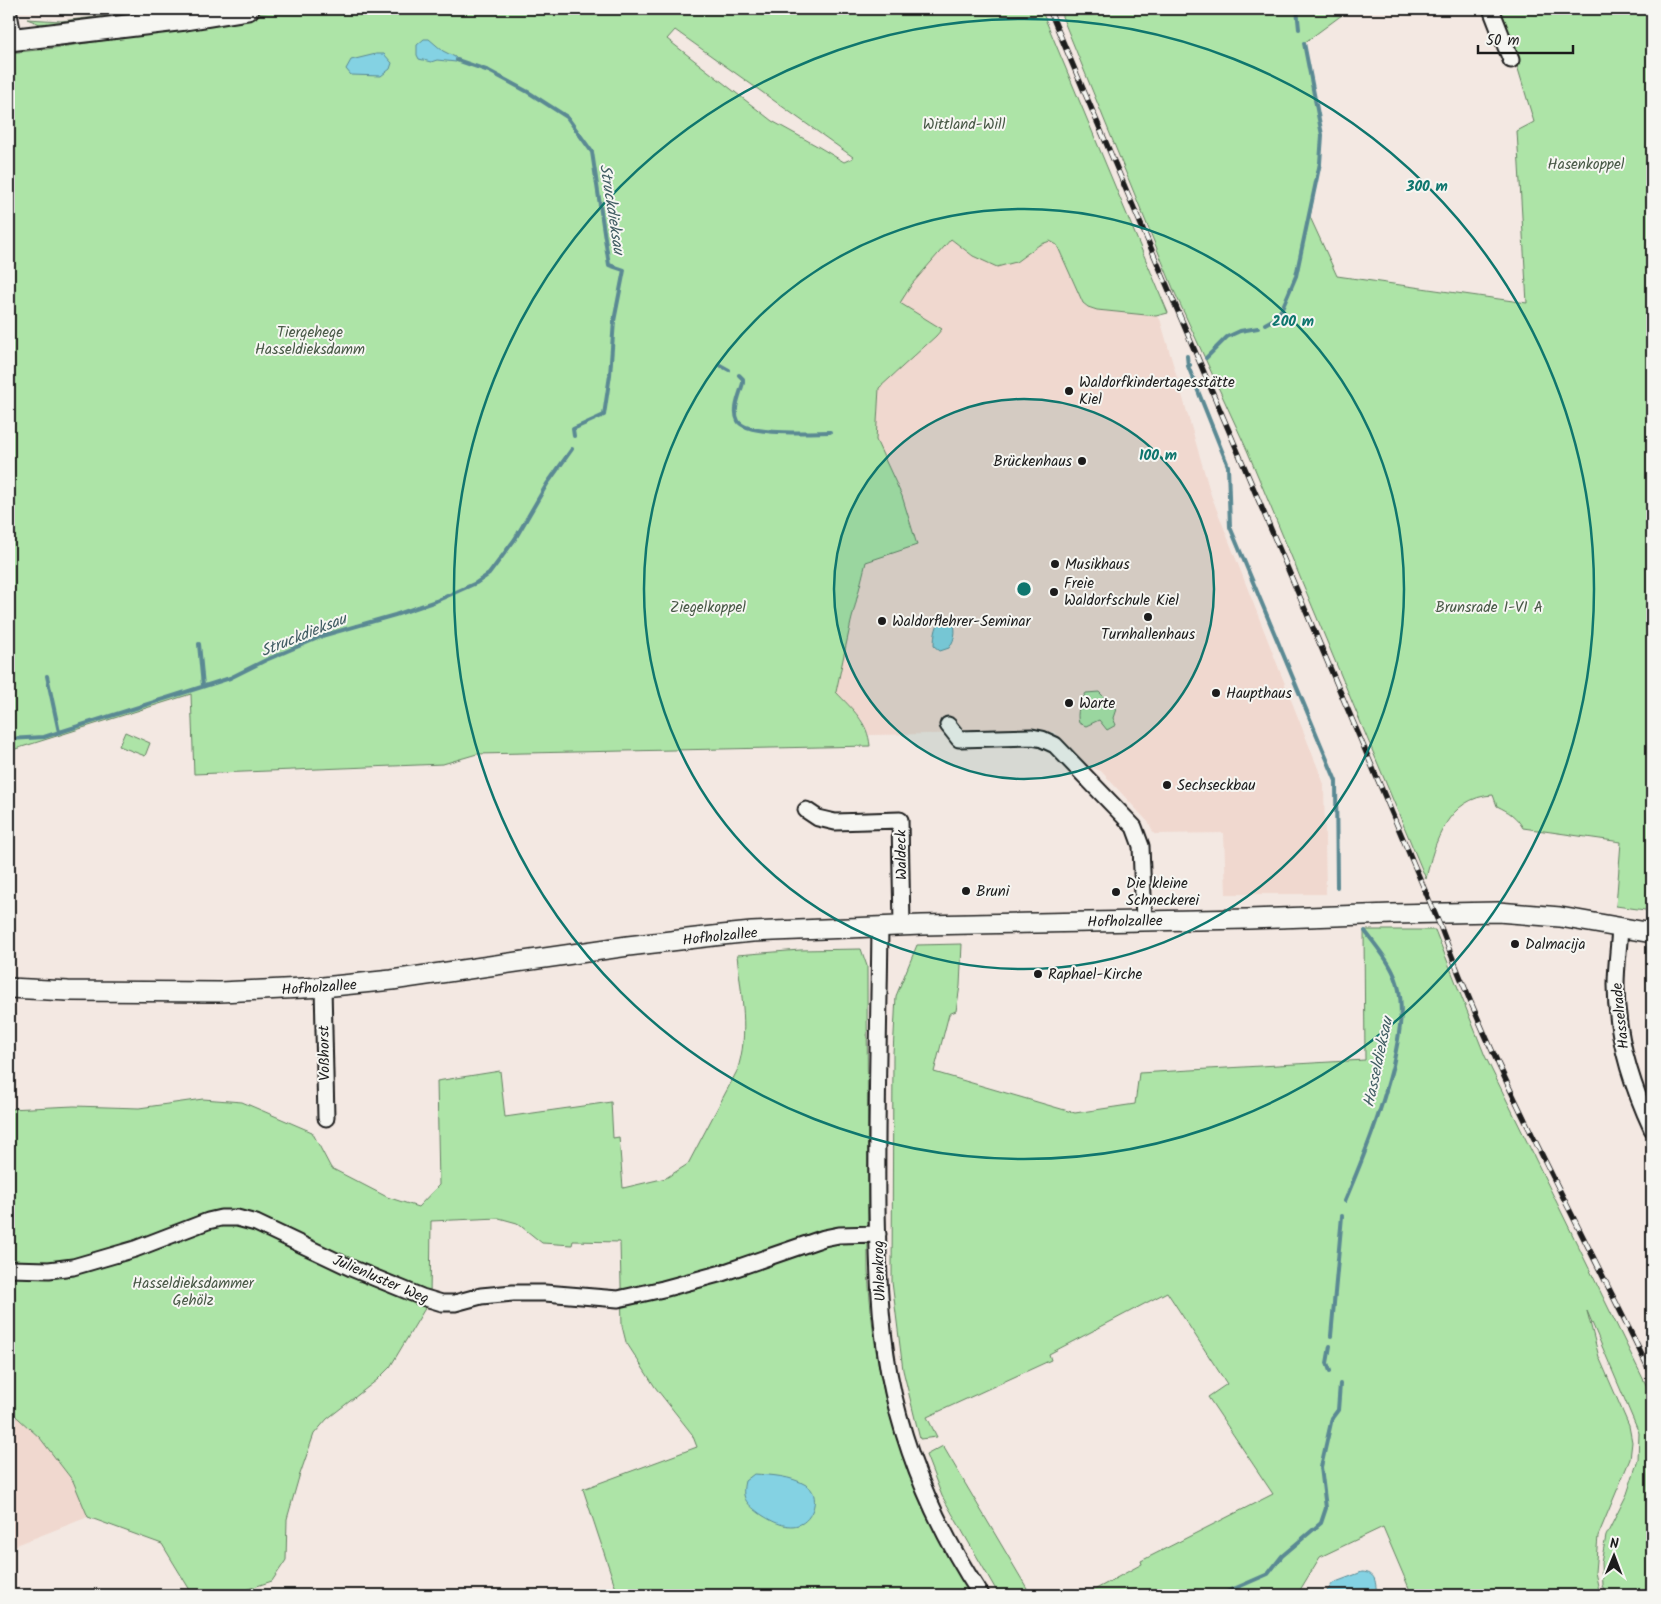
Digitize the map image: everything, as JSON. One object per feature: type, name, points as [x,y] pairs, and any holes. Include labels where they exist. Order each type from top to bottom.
[{"type":"main road","points":[[11,40],[186,19],[248,9]]},
{"type":"street","points":[[1491,9],[1511,60]]},
{"type":"street","points":[[9,14],[11,40]]},
{"type":"street","points":[[948,725],[959,739],[1032,737],[1055,745],[1130,822],[1137,833],[1141,846],[1144,921]]},
{"type":"street","name":"Waldeck","points":[[806,810],[818,818],[835,822],[900,820],[902,926]]},
{"type":"street","name":"Hofholzallee","points":[[9,988],[68,991],[220,992],[323,988],[722,935],[902,926],[1512,912],[1560,917],[1652,933]]},
{"type":"street","name":"Uhlenkrog","points":[[880,927],[876,1149],[880,1311],[889,1373],[905,1437],[927,1496],[957,1556],[981,1595]]},
{"type":"street","name":"Hasselrade","points":[[1620,928],[1616,986],[1620,1036],[1624,1055],[1652,1130]]},
{"type":"street","name":"Voßhorst","points":[[323,988],[326,1118]]},
{"type":"street","name":"Julienluster Weg","points":[[9,1269],[49,1270],[73,1267],[135,1249],[208,1221],[221,1218],[237,1218],[256,1223],[352,1268],[433,1301],[447,1304],[481,1296],[513,1293],[545,1293],[618,1299],[722,1273],[824,1238],[839,1235],[878,1234]]},
{"type":"shaded area","name":"Freie Waldorfschule Kiel","points":[[951,239],[973,256],[1016,262],[1039,245],[1050,241],[1057,245],[1083,303],[1088,307],[1097,310],[1156,316],[1160,319],[1211,495],[1324,784],[1326,894],[1226,894],[1224,833],[1154,834],[1149,823],[1101,771],[1089,767],[1054,732],[869,735],[862,720],[836,692],[866,562],[902,496],[876,440],[879,388],[942,329],[899,303],[912,284]]},
{"type":"shaded area","points":[[9,1410],[40,1438],[73,1481],[88,1517],[9,1548]]},
{"type":"green space","name":"Tiergehege Hasseldieksdamm","points":[[282,9],[1041,9],[1168,313],[1156,316],[1097,310],[1088,307],[1083,303],[1057,245],[1050,241],[1039,245],[1016,262],[997,267],[973,256],[951,239],[912,284],[900,303],[942,329],[879,388],[876,440],[902,496],[917,545],[866,562],[836,692],[863,723],[869,737],[870,746],[477,754],[443,764],[194,774],[191,694],[9,751],[9,53],[147,34]],"holes":[[[675,30],[853,157],[844,162],[772,121],[667,39]]]},
{"type":"green space","points":[[1059,9],[1350,9],[1304,43],[1322,135],[1320,163],[1310,217],[1337,276],[1527,303],[1517,131],[1534,122],[1500,9],[1652,9],[1652,911],[1616,906],[1621,842],[1523,828],[1518,820],[1497,806],[1493,795],[1478,798],[1465,804],[1454,813],[1439,837],[1426,879],[1247,450],[1175,293]]},
{"type":"green space","points":[[140,12],[176,14],[139,14],[50,24],[40,24],[27,19],[61,21]]},
{"type":"green space","points":[[1099,692],[1116,709],[1113,718],[1116,725],[1107,730],[1099,720],[1086,726],[1079,723],[1078,719],[1079,708],[1086,693]]},
{"type":"green space","points":[[125,732],[150,743],[145,756],[119,746]]},
{"type":"green space","points":[[1364,930],[1435,930],[1485,1056],[1652,1397],[1652,1595],[1606,1595],[1602,1585],[1601,1563],[1606,1536],[1627,1494],[1638,1460],[1639,1433],[1587,1311],[1599,1357],[1629,1426],[1632,1442],[1630,1459],[1598,1536],[1595,1572],[1600,1595],[1412,1595],[1383,1527],[1320,1557],[1297,1595],[1085,1595],[1142,1564],[1141,1561],[1273,1494],[1208,1397],[1227,1384],[1167,1292],[1049,1354],[1051,1360],[927,1417],[937,1437],[920,1439],[903,1370],[892,1282],[893,1053],[896,996],[917,945],[962,944],[960,986],[956,1011],[949,1014],[934,1072],[1075,1113],[1135,1104],[1139,1073],[1365,1060]]},
{"type":"green space","name":"Hasseldieksdammer Gehölz","points":[[861,949],[867,966],[868,1271],[876,1351],[888,1410],[900,1446],[923,1504],[953,1565],[971,1595],[618,1595],[583,1489],[697,1447],[692,1434],[655,1387],[626,1342],[622,1326],[620,1242],[573,1241],[572,1245],[542,1243],[517,1223],[499,1218],[431,1221],[430,1300],[390,1367],[377,1380],[327,1419],[314,1434],[287,1519],[286,1560],[272,1581],[233,1594],[193,1595],[162,1544],[88,1517],[73,1481],[40,1438],[9,1410],[9,1109],[74,1106],[139,1108],[203,1099],[242,1102],[312,1132],[331,1168],[387,1197],[418,1207],[439,1185],[437,1081],[500,1071],[505,1117],[611,1102],[613,1138],[619,1137],[623,1188],[666,1178],[688,1164],[737,1071],[741,1057],[744,1028],[737,955],[800,950]]},
{"type":"green space","points":[[943,1446],[1031,1595],[999,1595],[942,1496],[926,1455]]},
{"type":"water","points":[[424,39],[429,39],[443,51],[455,57],[456,62],[437,60],[431,62],[419,59],[417,45]]},
{"type":"water","points":[[384,54],[392,63],[390,69],[381,76],[351,75],[346,69],[351,60]]},
{"type":"water","points":[[944,616],[951,617],[955,633],[949,648],[940,651],[934,646],[934,638],[937,626]]},
{"type":"water","points":[[754,1474],[787,1478],[800,1482],[811,1489],[814,1494],[814,1507],[808,1518],[798,1525],[788,1526],[763,1516],[748,1503],[744,1496],[745,1481]]},
{"type":"water","points":[[1362,1572],[1373,1576],[1377,1595],[1324,1595],[1333,1583]]},
{"type":"waterway","points":[[1297,9],[1299,29]]},
{"type":"waterway","points":[[1265,324],[1274,319],[1282,309],[1296,276],[1320,163],[1322,135],[1304,43]]},
{"type":"waterway","name":"Struckdieksau","points":[[457,60],[489,71],[528,92],[567,117],[592,152],[609,265],[624,270],[614,321],[610,375],[604,415],[573,429],[574,436]]},
{"type":"waterway","points":[[1206,358],[1227,337],[1240,331],[1258,328]]},
{"type":"waterway","points":[[1187,356],[1188,366]]},
{"type":"waterway","points":[[720,365],[729,370]]},
{"type":"waterway","points":[[1190,365],[1188,366],[1228,466],[1230,527],[1336,781],[1337,887]]},
{"type":"waterway","points":[[739,375],[743,379],[743,383],[737,402],[736,417],[744,426],[766,431],[830,432]]},
{"type":"waterway","name":"Struckdieksau","points":[[9,739],[44,737],[230,678],[266,660],[325,635],[436,601],[476,583],[489,574],[515,539],[547,484],[572,449]]},
{"type":"waterway","points":[[199,644],[203,686]]},
{"type":"waterway","points":[[47,676],[59,732]]},
{"type":"waterway","name":"Hasseldieksau","points":[[1345,1201],[1378,1117],[1393,1065],[1401,1018],[1399,990],[1394,974],[1365,931]]},
{"type":"waterway","name":"Hasseldieksau","points":[[1331,1336],[1342,1216]]},
{"type":"waterway","name":"Hasseldieksau","points":[[1330,1346],[1327,1363],[1330,1371]]},
{"type":"waterway","name":"Hasseldieksau","points":[[1220,1595],[1268,1574],[1282,1556],[1321,1523],[1326,1508],[1321,1467],[1332,1418],[1338,1410],[1340,1384]]},
{"type":"railway","points":[[1049,9],[1488,1042],[1652,1376]]},
{"type":"place","name":"Waldorfkindertagesstätte Kiel","points":[[1069,391]]},
{"type":"place","name":"Brückenhaus","points":[[1082,461]]},
{"type":"place","name":"Musikhaus","points":[[1055,564]]},
{"type":"place","name":"Freie Waldorfschule Kiel","points":[[1054,592]]},
{"type":"place","name":"Turnhallenhaus","points":[[1148,617]]},
{"type":"place","name":"Waldorflehrer-Seminar","points":[[882,621]]},
{"type":"place","name":"Haupthaus","points":[[1216,693]]},
{"type":"place","name":"Warte","points":[[1069,703]]},
{"type":"place","name":"Sechseckbau","points":[[1167,785]]},
{"type":"place","name":"Bruni","points":[[966,891]]},
{"type":"place","name":"Die kleine Schneckerei","points":[[1116,892]]},
{"type":"place","name":"Dalmacija","points":[[1515,944]]},
{"type":"place","name":"Raphael-Kirche","points":[[1038,974]]},
{"type":"park label","name":"Wittland-Will","points":[[964,124]]},
{"type":"park label","name":"Hasenkoppel","points":[[1586,164]]},
{"type":"park label","name":"Ziegelkoppel","points":[[708,607]]},
{"type":"park label","name":"Brunsrade I-VI A","points":[[1489,607]]}]
